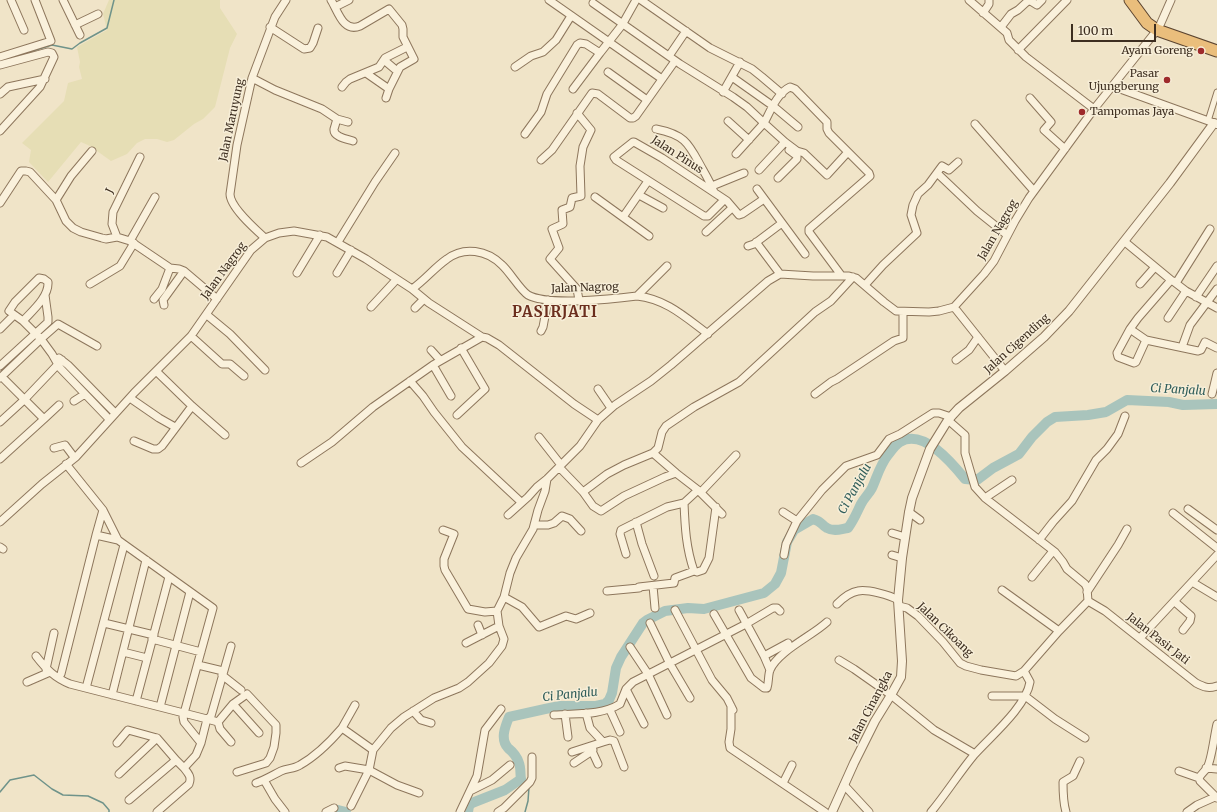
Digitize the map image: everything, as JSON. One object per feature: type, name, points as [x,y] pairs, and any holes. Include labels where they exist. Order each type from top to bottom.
[{"type":"highway","points":[[1130,0],[1147,23],[1217,51]]},
{"type":"highway","points":[[1136,0],[1158,27],[1217,45]]},
{"type":"street","points":[[11,0],[24,30]]},
{"type":"street","points":[[0,57],[52,40],[35,0]]},
{"type":"street","points":[[63,0],[80,35]]},
{"type":"street","name":"Jalan Maruyung","points":[[265,238],[251,224],[230,198],[237,145],[252,78],[270,28],[277,12],[286,0]]},
{"type":"street","points":[[331,0],[342,22],[347,26],[353,28],[360,26],[387,9],[390,9],[403,29],[403,37],[414,59],[400,67],[397,71],[386,98]]},
{"type":"street","points":[[335,7],[349,0]]},
{"type":"street","points":[[549,0],[662,79]]},
{"type":"street","points":[[573,89],[622,24],[636,0]]},
{"type":"street","points":[[641,0],[710,48],[740,62],[762,77],[782,94]]},
{"type":"street","points":[[969,0],[1007,33],[1009,40],[1018,50],[1094,109]]},
{"type":"street","points":[[983,13],[989,4],[989,0]]},
{"type":"street","points":[[1000,28],[1011,14],[1029,0],[1037,5],[1042,0]]},
{"type":"street","points":[[1018,50],[1067,0]]},
{"type":"street","name":"Jalan Nagrog","points":[[954,307],[994,261],[1015,221],[1034,191],[1094,109],[1158,27],[1172,0]]},
{"type":"street","points":[[593,3],[675,61],[747,107],[764,123],[797,156],[796,161],[778,178]]},
{"type":"street","points":[[75,24],[98,14]]},
{"type":"street","points":[[515,67],[531,56],[543,52],[556,40],[571,16]]},
{"type":"street","points":[[270,28],[304,49],[310,48],[314,43],[318,28]]},
{"type":"street","points":[[669,56],[686,31]]},
{"type":"street","points":[[525,134],[541,112],[547,94],[577,45],[580,43],[586,44],[600,53]]},
{"type":"street","points":[[342,87],[350,78],[378,68],[384,60],[397,51],[407,47]]},
{"type":"street","points":[[0,65],[48,52],[53,55],[54,59],[45,79],[36,92],[3,122],[0,131]]},
{"type":"street","points":[[384,60],[397,71]]},
{"type":"street","points":[[541,160],[552,150],[592,92],[598,94],[630,118],[633,118],[636,116],[675,61]]},
{"type":"street","points":[[723,92],[740,62]]},
{"type":"street","points":[[608,72],[647,100]]},
{"type":"street","points":[[366,73],[389,89]]},
{"type":"street","points":[[732,77],[773,106],[798,127]]},
{"type":"street","points":[[252,78],[275,90],[322,109],[337,119],[348,122]]},
{"type":"street","points":[[0,94],[8,87],[45,79]]},
{"type":"street","points":[[1112,86],[1213,123],[1217,92]]},
{"type":"street","points":[[736,154],[764,123],[773,106],[788,88],[795,89],[828,122],[827,129],[829,133],[869,173],[870,176],[809,230],[841,275]]},
{"type":"street","points":[[1030,98],[1050,122],[1044,130],[1065,149]]},
{"type":"street","points":[[577,114],[591,130],[584,147],[580,166],[581,196],[572,198],[570,207],[562,210],[563,224],[552,229],[559,248],[550,259],[577,289],[578,300]]},
{"type":"street","points":[[337,119],[334,130],[335,133],[353,141]]},
{"type":"street","points":[[728,121],[749,140]]},
{"type":"street","name":"Jalan Cigending","points":[[898,603],[902,558],[909,512],[919,476],[931,447],[949,418],[1044,337],[1069,311],[1170,184],[1213,123]]},
{"type":"street","points":[[975,124],[1034,191]]},
{"type":"street","points":[[656,129],[671,132],[683,140],[692,149],[713,189],[744,173]]},
{"type":"street","name":"Jalan Pinus","points":[[648,181],[614,159],[616,154],[632,142],[650,150],[713,189],[728,202],[732,208]]},
{"type":"street","points":[[784,143],[797,151],[804,153],[826,175],[848,152]]},
{"type":"street","points":[[759,170],[784,143]]},
{"type":"street","points":[[56,200],[71,176],[92,151]]},
{"type":"street","points":[[338,242],[375,182],[395,153]]},
{"type":"street","name":"J","points":[[117,237],[112,224],[112,212],[140,157]]},
{"type":"street","points":[[865,285],[883,265],[917,233],[911,215],[913,205],[918,194],[928,185],[942,166],[949,170],[958,162]]},
{"type":"street","points":[[0,203],[19,174],[24,170],[30,172],[56,200],[66,221],[79,231],[106,239],[117,237],[132,242],[170,268],[184,271],[217,299]]},
{"type":"street","points":[[937,173],[977,211],[1007,235]]},
{"type":"street","points":[[624,217],[648,181],[704,216],[708,216],[724,200]]},
{"type":"street","points":[[757,189],[805,254]]},
{"type":"street","points":[[639,194],[662,208]]},
{"type":"street","points":[[90,284],[120,266],[155,197]]},
{"type":"street","points":[[595,197],[649,236]]},
{"type":"street","points":[[706,232],[732,208],[740,216],[764,199]]},
{"type":"street","points":[[748,246],[782,223]]},
{"type":"street","points":[[1146,340],[1136,362],[1132,363],[1118,357],[1117,353],[1130,329],[1138,318],[1174,282],[1210,229]]},
{"type":"street","name":"Jalan Nagrog","points":[[0,522],[22,501],[74,458],[109,419],[191,336],[252,250],[265,238],[272,234],[294,231],[320,235],[338,242],[412,289],[422,283],[449,258],[461,253],[472,251],[485,253],[502,265],[526,294],[548,300],[578,300],[637,296],[653,299],[666,304],[708,334]]},
{"type":"street","points":[[297,273],[320,235]]},
{"type":"street","points":[[756,242],[780,274]]},
{"type":"street","points":[[1125,242],[1186,291],[1217,308]]},
{"type":"street","points":[[337,273],[351,250]]},
{"type":"street","points":[[637,296],[667,266]]},
{"type":"street","points":[[1196,297],[1217,266]]},
{"type":"street","points":[[1140,284],[1155,267]]},
{"type":"street","points":[[154,300],[162,290],[170,268]]},
{"type":"street","points":[[164,305],[163,300],[184,271]]},
{"type":"street","points":[[508,516],[537,486],[547,479],[580,446],[598,420],[611,408],[651,381],[708,334],[768,281],[780,274],[826,276],[841,275],[853,277],[865,285],[894,310],[903,312],[939,311],[954,307],[1005,371]]},
{"type":"street","points":[[583,492],[607,474],[653,453],[658,448],[662,432],[666,426],[694,407],[738,382],[815,312],[831,301],[853,277]]},
{"type":"street","points":[[22,321],[45,295],[48,282],[44,279],[39,278],[10,308],[9,311],[38,336],[85,394],[109,419]]},
{"type":"street","points":[[371,307],[396,280]]},
{"type":"street","points":[[412,289],[424,299],[482,337],[487,338],[498,345],[574,404],[598,420]]},
{"type":"street","points":[[1182,347],[1190,325],[1217,289]]},
{"type":"street","points":[[1168,318],[1186,291]]},
{"type":"street","points":[[44,419],[1,378],[38,336],[48,322],[45,295]]},
{"type":"street","points":[[415,308],[424,299]]},
{"type":"street","points":[[542,331],[548,300]]},
{"type":"street","points":[[815,394],[830,382],[837,380],[894,341],[903,338],[903,312]]},
{"type":"street","points":[[0,329],[14,315]]},
{"type":"street","points":[[207,315],[230,334],[265,370]]},
{"type":"street","points":[[0,366],[38,336],[58,324],[97,346]]},
{"type":"street","points":[[1130,329],[1146,340],[1200,350],[1205,342],[1217,348]]},
{"type":"street","points":[[191,336],[222,364],[230,364],[244,376]]},
{"type":"street","points":[[301,463],[332,442],[373,407],[440,360],[482,337]]},
{"type":"street","points":[[956,360],[969,350],[978,337]]},
{"type":"street","points":[[457,415],[485,389],[461,348]]},
{"type":"street","points":[[431,350],[440,360]]},
{"type":"street","points":[[0,422],[24,400],[60,362]]},
{"type":"street","points":[[60,362],[68,365],[115,413]]},
{"type":"street","points":[[433,365],[451,396]]},
{"type":"street","points":[[156,371],[225,435]]},
{"type":"street","points":[[1212,394],[1217,373]]},
{"type":"street","points":[[410,381],[462,447],[522,502]]},
{"type":"street","points":[[598,389],[611,408]]},
{"type":"street","points":[[74,400],[85,394]]},
{"type":"street","points":[[130,398],[175,427]]},
{"type":"street","points":[[0,459],[59,405]]},
{"type":"street","points":[[134,441],[153,449],[158,449],[162,446],[192,406]]},
{"type":"street","points":[[784,555],[786,544],[798,521],[822,490],[846,466],[877,455],[889,439],[900,434],[933,413],[939,413],[949,418],[965,435],[965,453],[975,487],[985,498],[1054,552],[1067,569],[1084,584],[1088,601],[1058,631],[1024,672],[1030,682],[1025,696],[1009,719],[975,754],[931,812]]},
{"type":"street","points":[[1039,540],[1072,502],[1096,460],[1107,450],[1118,434],[1125,416]]},
{"type":"street","points":[[539,437],[560,466],[594,506],[602,511],[624,496],[676,473]]},
{"type":"street","points":[[54,448],[65,445],[74,458]]},
{"type":"street","points":[[653,453],[699,491],[722,514]]},
{"type":"street","points":[[626,554],[620,532],[621,530],[668,507],[684,503],[736,456]]},
{"type":"street","points":[[66,464],[103,510],[121,542],[104,623],[86,688]]},
{"type":"street","points":[[352,806],[369,770],[373,750],[391,728],[413,711],[434,698],[464,686],[489,663],[502,646],[504,638],[500,626],[498,611],[504,597],[511,570],[534,525],[545,492],[547,479]]},
{"type":"street","points":[[985,498],[1012,480]]},
{"type":"street","points":[[537,486],[545,492]]},
{"type":"street","points":[[684,503],[686,538],[689,558],[694,571]]},
{"type":"street","points":[[607,591],[674,583],[675,578],[694,571],[697,572],[703,570],[709,558],[716,507]]},
{"type":"street","points":[[1188,509],[1217,530]]},
{"type":"street","points":[[61,674],[103,510]]},
{"type":"street","points":[[782,512],[798,521]]},
{"type":"street","points":[[909,512],[920,520]]},
{"type":"street","points":[[1173,513],[1217,548]]},
{"type":"street","points":[[534,525],[548,525],[554,523],[562,516],[570,519],[581,531]]},
{"type":"street","points":[[636,522],[642,544],[654,576]]},
{"type":"street","points":[[1087,592],[1127,529]]},
{"type":"street","points":[[443,530],[454,534],[444,559],[444,568],[468,609],[486,612],[498,611]]},
{"type":"street","points":[[892,533],[905,537]]},
{"type":"street","points":[[96,535],[121,542],[213,608],[184,713],[184,722],[201,743]]},
{"type":"street","points":[[1032,577],[1054,552]]},
{"type":"street","points":[[892,555],[902,558]]},
{"type":"street","points":[[1140,638],[1215,559]]},
{"type":"street","points":[[112,695],[146,560]]},
{"type":"street","points":[[136,701],[169,577]]},
{"type":"street","points":[[1192,582],[1217,597]]},
{"type":"street","points":[[653,586],[655,608]]},
{"type":"street","name":"Jalan Cikoang","points":[[837,604],[851,594],[860,590],[885,595],[918,616],[943,642],[960,663],[966,666],[1016,676],[1024,672]]},
{"type":"street","points":[[1002,590],[1058,631]]},
{"type":"street","points":[[160,707],[190,592]]},
{"type":"street","points":[[504,597],[522,607],[539,627],[566,616],[576,619],[590,613]]},
{"type":"street","name":"Jalan Pasir Jati","points":[[1088,601],[1105,611],[1196,683],[1211,688],[1217,686]]},
{"type":"street","points":[[1175,602],[1191,616],[1190,621],[1183,630]]},
{"type":"street","name":"Jalan Cinangka","points":[[832,812],[875,721],[898,684],[902,670],[898,603]]},
{"type":"street","points":[[554,716],[610,710],[620,704],[626,689],[633,682],[695,651],[773,608],[777,608],[780,611]]},
{"type":"street","points":[[675,610],[695,651],[712,680],[727,698],[731,706],[731,729],[729,742],[734,751],[825,812]]},
{"type":"street","points":[[739,610],[770,670]]},
{"type":"street","points":[[714,614],[751,678],[764,688],[767,688],[770,670],[778,659],[787,651],[818,631],[827,622]]},
{"type":"street","points":[[104,623],[129,629],[202,652]]},
{"type":"street","points":[[650,623],[670,664],[690,698]]},
{"type":"street","points":[[478,625],[482,635]]},
{"type":"street","points":[[466,643],[500,626]]},
{"type":"street","points":[[48,670],[54,633]]},
{"type":"street","points":[[764,656],[788,643]]},
{"type":"street","points":[[184,768],[196,755],[201,743],[207,719],[211,716],[231,646]]},
{"type":"street","points":[[630,646],[648,674],[667,714]]},
{"type":"street","points":[[123,652],[147,658]]},
{"type":"street","points":[[36,656],[48,670],[64,682],[218,722]]},
{"type":"street","points":[[839,660],[891,695],[934,730],[975,754]]},
{"type":"street","points":[[198,665],[223,673],[241,690]]},
{"type":"street","points":[[27,682],[48,670]]},
{"type":"street","points":[[626,689],[644,724]]},
{"type":"street","points":[[218,722],[233,704],[247,694],[276,725],[274,747],[268,761],[266,763],[237,772]]},
{"type":"street","points":[[992,696],[1025,696],[1055,719],[1085,738]]},
{"type":"street","points":[[233,704],[259,732]]},
{"type":"street","points":[[256,783],[281,771],[298,767],[306,762],[321,750],[342,728],[354,706]]},
{"type":"street","points":[[460,812],[472,790],[477,776],[485,730],[501,710]]},
{"type":"street","points":[[610,710],[620,732]]},
{"type":"street","points":[[413,711],[421,720],[431,724]]},
{"type":"street","points":[[586,713],[590,728],[603,742]]},
{"type":"street","points":[[565,714],[568,737]]},
{"type":"street","points":[[218,722],[220,729],[231,742]]},
{"type":"street","points":[[1199,778],[1206,768],[1217,726]]},
{"type":"street","points":[[342,728],[373,750]]},
{"type":"street","points":[[117,743],[128,730],[157,738],[190,775],[189,784],[157,812]]},
{"type":"street","points":[[119,774],[157,738]]},
{"type":"street","points":[[574,763],[592,748],[610,740],[614,741],[624,767]]},
{"type":"street","points":[[572,752],[592,748]]},
{"type":"street","points":[[592,748],[598,764]]},
{"type":"street","points":[[501,810],[530,782],[532,778],[532,757]]},
{"type":"street","points":[[130,800],[176,760]]},
{"type":"street","points":[[1066,812],[1063,803],[1063,782],[1073,776],[1080,760]]},
{"type":"street","points":[[472,790],[492,780],[510,765]]},
{"type":"street","points":[[783,783],[792,765]]},
{"type":"street","points":[[339,768],[345,766],[369,770],[397,785],[419,793]]},
{"type":"street","points":[[1206,768],[1217,770]]},
{"type":"street","points":[[1179,771],[1199,778],[1216,798],[1197,805],[1187,812]]},
{"type":"street","points":[[264,780],[275,799],[285,812]]},
{"type":"street","points":[[844,785],[869,812]]},
{"type":"street","points":[[326,812],[334,808]]},
{"type":"street","points":[[501,810],[511,812]]},
{"type":"shaded area","points":[[109,0],[220,0],[220,8],[237,34],[230,48],[215,107],[203,119],[194,124],[174,140],[167,142],[157,139],[145,139],[137,143],[127,154],[111,161],[90,146],[81,142],[48,182],[29,162],[31,150],[22,143],[64,101],[68,83],[82,79],[77,47],[107,30],[103,14]]},
{"type":"waterway","points":[[6,59],[52,45],[72,49],[107,28],[114,0]]},
{"type":"waterway","name":"Ci Panjalu","points":[[468,812],[469,806],[472,803],[505,790],[521,779],[518,761],[504,741],[504,733],[509,717],[560,706],[596,706],[605,704],[609,700],[612,693],[616,668],[621,657],[643,623],[647,620],[665,611],[688,608],[704,609],[764,593],[775,584],[781,573],[787,542],[794,530],[813,519],[819,521],[825,527],[832,530],[848,528],[862,502],[872,488],[885,459],[900,442],[909,439],[927,443],[953,464],[965,479],[977,480],[993,468],[1019,454],[1032,437],[1047,422],[1055,417],[1088,415],[1106,412],[1127,400],[1169,402],[1183,405],[1217,404]]},
{"type":"waterway","points":[[0,792],[10,780],[34,775],[52,789],[63,795],[88,796],[103,803],[109,812]]},
{"type":"waterway","name":"Ci Panjalu","points":[[521,779],[526,782]]},
{"type":"waterway","points":[[525,812],[528,801],[529,787]]},
{"type":"waterway","name":"Ci Panjalu","points":[[329,812],[338,810],[346,812]]},
{"type":"place","name":"Ayam Goreng","points":[[1201,51]]},
{"type":"place","name":"Pasar Ujungberung","points":[[1167,80]]},
{"type":"place","name":"Tampomas Jaya","points":[[1082,112]]},
{"type":"district","name":"PASIRJATI","points":[[555,313]]}]
